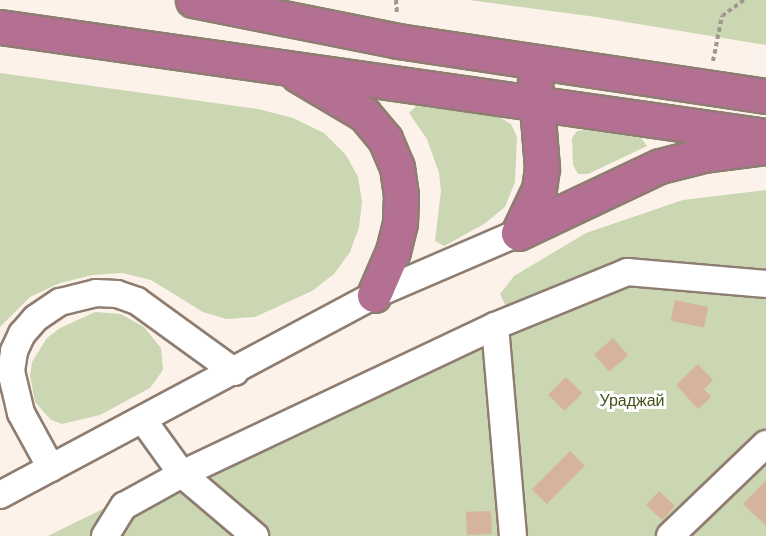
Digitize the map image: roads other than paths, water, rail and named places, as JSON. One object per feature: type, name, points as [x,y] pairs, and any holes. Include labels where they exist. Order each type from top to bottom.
[{"type":"highway","points":[[193,0],[398,41],[533,63],[766,96]]},
{"type":"highway","points":[[0,27],[271,63],[766,136]]},
{"type":"highway","points":[[271,63],[340,98],[363,114],[385,139],[397,167],[402,195],[400,223],[393,251],[374,296]]},
{"type":"highway","points":[[518,233],[539,189],[542,168],[533,63]]},
{"type":"highway","points":[[518,233],[660,166],[704,155],[766,147]]},
{"type":"street","points":[[0,495],[236,372],[374,296],[518,233]]},
{"type":"street","points":[[105,536],[124,506],[182,474],[495,326],[627,272],[766,284]]},
{"type":"street","points":[[51,468],[21,413],[11,371],[14,351],[22,334],[36,318],[60,302],[96,293],[137,301],[236,372]]},
{"type":"street","points":[[495,326],[513,536]]},
{"type":"street","points":[[143,420],[182,474],[255,536]]},
{"type":"street","points":[[670,536],[766,444]]},
{"type":"park label","name":"Ураджай","points":[[632,401]]}]
